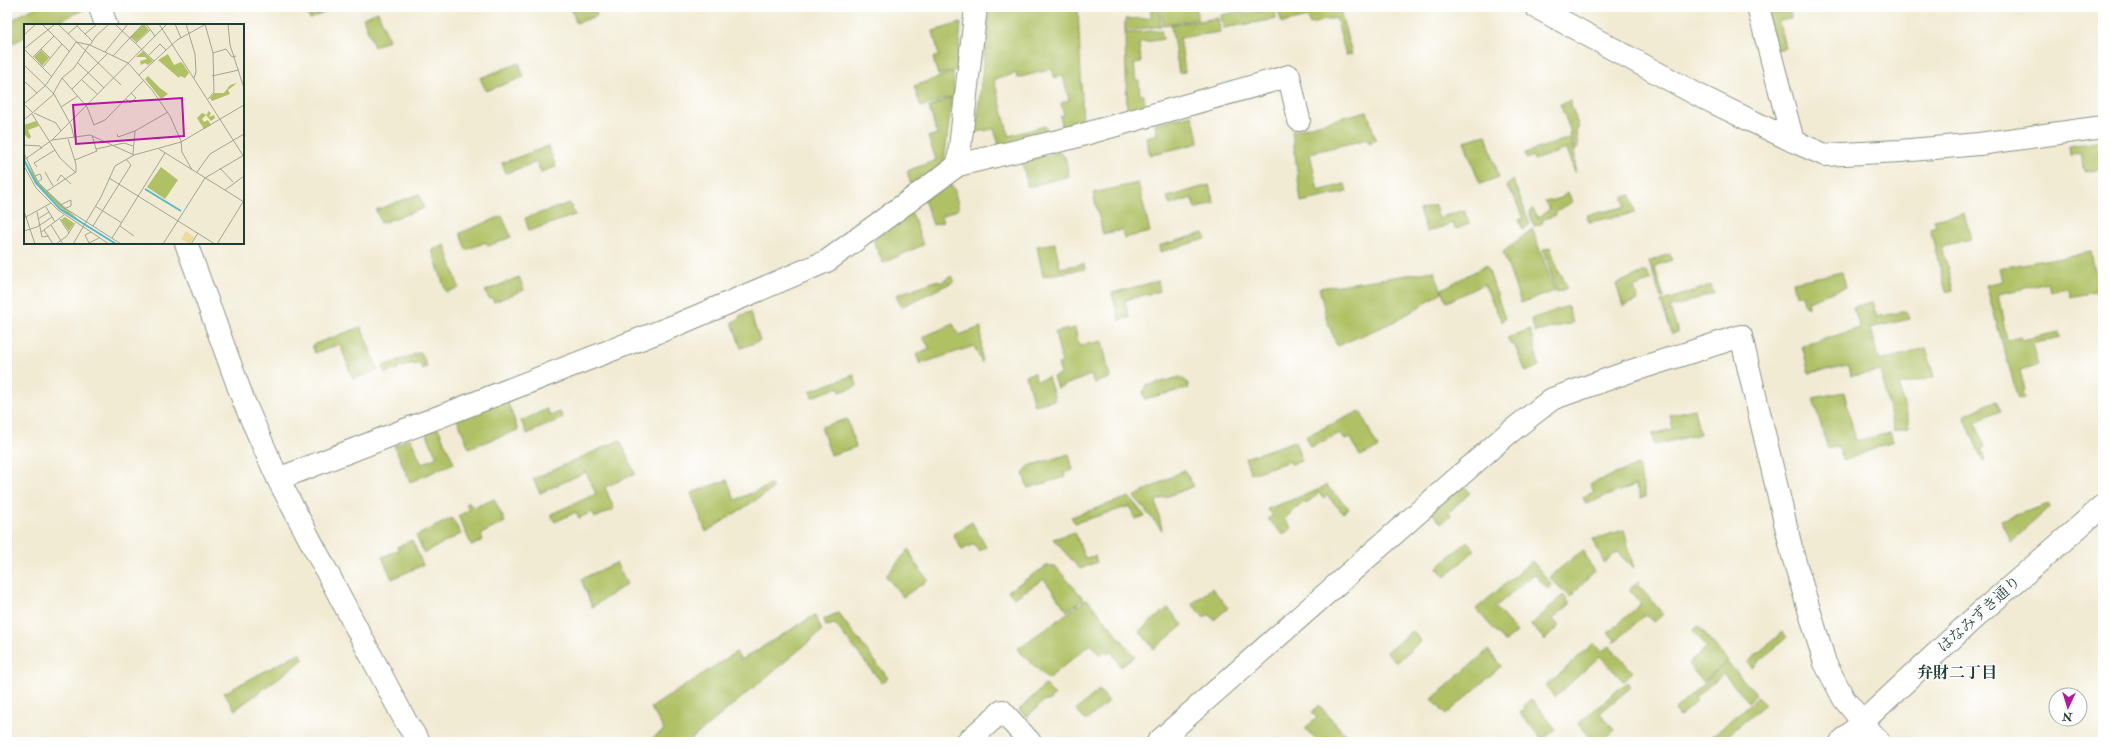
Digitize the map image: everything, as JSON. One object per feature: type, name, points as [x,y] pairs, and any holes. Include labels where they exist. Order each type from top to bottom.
[{"type":"street","points":[[100,7],[106,24]]},
{"type":"street","points":[[958,165],[976,7]]},
{"type":"street","points":[[1536,7],[1696,94],[1793,142],[1826,155],[1900,151],[1979,144],[2103,127]]},
{"type":"street","points":[[1758,7],[1793,142]]},
{"type":"street","points":[[278,479],[674,326],[827,262],[958,165],[1071,138],[1289,76],[1299,120]]},
{"type":"street","points":[[186,244],[244,402],[278,479],[406,722],[419,742]]},
{"type":"street","points":[[1158,742],[1505,436],[1552,399],[1628,372],[1741,336],[1793,556],[1825,663],[1844,699],[1879,742]]},
{"type":"street","name":"はなみずき通り","points":[[1841,742],[1973,619],[2103,506]]},
{"type":"street","points":[[967,742],[1002,711],[1030,742]]},
{"type":"green space","points":[[36,7],[87,7],[53,24],[24,24],[24,38],[7,46],[7,22]]},
{"type":"green space","points":[[302,7],[337,7],[310,19]]},
{"type":"green space","points":[[571,7],[578,7],[579,9],[594,7],[597,16],[576,23]]},
{"type":"green space","points":[[989,7],[1078,7],[1083,125],[1000,148],[994,129],[976,132]],"holes":[[[1052,69],[1055,78],[1063,76],[1069,100],[1061,103],[1064,115],[1060,116],[1063,129],[1048,133],[1045,126],[1009,136],[994,80],[1016,73],[1017,78]]]},
{"type":"green space","points":[[1151,7],[1159,7],[1161,26],[1125,31],[1125,19],[1151,18]]},
{"type":"green space","points":[[1161,7],[1196,7],[1198,19],[1163,25]]},
{"type":"green space","points":[[1277,7],[1339,7],[1352,54],[1346,55],[1336,18],[1310,24],[1307,17],[1282,23]]},
{"type":"green space","points":[[1275,9],[1276,19],[1223,28],[1221,15],[1241,11],[1242,14]]},
{"type":"green space","points":[[1790,10],[1791,19],[1779,21],[1785,48],[1776,50],[1767,15]]},
{"type":"green space","points":[[378,12],[389,40],[374,47],[363,18]]},
{"type":"green space","points":[[1218,18],[1220,32],[1180,38],[1185,72],[1179,73],[1171,25]]},
{"type":"green space","points":[[961,23],[957,70],[938,75],[933,58],[939,55],[933,31]]},
{"type":"green space","points":[[1161,30],[1163,39],[1139,43],[1141,62],[1134,63],[1136,81],[1139,81],[1140,95],[1144,95],[1145,106],[1127,111],[1125,33]]},
{"type":"green space","points":[[519,63],[524,77],[486,91],[480,78]]},
{"type":"green space","points":[[953,72],[954,96],[921,107],[914,86]]},
{"type":"green space","points":[[952,98],[944,162],[912,188],[907,171],[936,160],[928,137],[937,134],[929,107]]},
{"type":"green space","points":[[1570,101],[1579,128],[1576,130],[1578,148],[1575,151],[1569,133],[1571,132],[1560,104]]},
{"type":"green space","points":[[1367,111],[1376,140],[1369,143],[1368,139],[1310,153],[1318,191],[1345,184],[1347,192],[1301,202],[1292,131]]},
{"type":"green space","points":[[1192,115],[1199,143],[1150,155],[1146,137],[1157,134],[1155,124]]},
{"type":"green space","points":[[1486,135],[1499,177],[1480,184],[1464,141]]},
{"type":"green space","points":[[1569,138],[1575,155],[1575,173],[1567,149],[1534,160],[1533,156],[1526,159],[1525,153]]},
{"type":"green space","points":[[2103,141],[2103,168],[2084,171],[2081,153],[2070,155],[2069,146]]},
{"type":"green space","points":[[548,146],[556,167],[541,172],[537,162],[506,173],[502,163]]},
{"type":"green space","points":[[1059,152],[1065,157],[1069,176],[1028,187],[1022,162]]},
{"type":"green space","points":[[1513,180],[1530,224],[1523,230],[1519,220],[1523,218],[1513,194],[1511,195],[1506,185]]},
{"type":"green space","points":[[1138,183],[1150,232],[1124,238],[1122,230],[1103,234],[1093,193]]},
{"type":"green space","points":[[949,185],[954,188],[959,209],[941,216],[943,222],[933,225],[924,199]]},
{"type":"green space","points":[[1209,185],[1214,203],[1195,209],[1192,198],[1170,205],[1167,197]]},
{"type":"green space","points":[[1568,192],[1572,202],[1556,212],[1556,215],[1542,220],[1543,223],[1534,226],[1529,211],[1533,209],[1538,218],[1550,209],[1545,202],[1561,198]]},
{"type":"green space","points":[[419,194],[424,208],[381,223],[376,210]]},
{"type":"green space","points":[[1631,195],[1635,213],[1589,222],[1587,215],[1625,207],[1623,197]]},
{"type":"green space","points":[[570,203],[575,215],[529,231],[525,218]]},
{"type":"green space","points":[[1435,205],[1439,218],[1464,210],[1469,224],[1455,229],[1453,223],[1427,232],[1419,210]]},
{"type":"green space","points":[[912,213],[923,245],[883,263],[873,240]]},
{"type":"green space","points":[[1964,213],[1971,239],[1942,246],[1953,290],[1946,292],[1930,228],[1936,226],[1934,220]]},
{"type":"green space","points":[[502,216],[511,237],[488,246],[486,242],[466,250],[460,233]]},
{"type":"green space","points":[[1532,229],[1555,291],[1521,303],[1503,252]]},
{"type":"green space","points":[[1204,233],[1206,239],[1160,252],[1159,246]]},
{"type":"green space","points":[[1055,243],[1060,268],[1084,264],[1085,269],[1043,276],[1037,246]]},
{"type":"green space","points":[[445,245],[459,288],[446,292],[432,250]]},
{"type":"green space","points":[[1550,247],[1560,275],[1562,275],[1567,288],[1557,292],[1543,250]]},
{"type":"green space","points":[[2091,252],[2099,291],[2070,297],[2069,288],[2050,291],[2048,283],[1998,294],[2007,340],[2021,337],[2022,340],[2059,332],[2060,337],[2032,344],[2038,365],[2020,370],[2025,390],[2022,390],[2024,398],[2018,399],[1986,285],[2002,281],[1999,268]]},
{"type":"green space","points":[[1670,254],[1672,260],[1657,265],[1655,268],[1664,298],[1661,298],[1649,261]]},
{"type":"green space","points":[[1487,265],[1505,319],[1502,322],[1484,284],[1447,302],[1442,289]]},
{"type":"green space","points":[[1434,271],[1442,292],[1398,320],[1337,346],[1327,320],[1319,288]]},
{"type":"green space","points":[[1646,271],[1651,280],[1634,288],[1638,300],[1623,306],[1616,284]]},
{"type":"green space","points":[[1842,272],[1846,287],[1808,301],[1809,306],[1805,307],[1802,295],[1796,295],[1793,282]]},
{"type":"green space","points":[[951,276],[955,281],[901,307],[896,295],[938,280],[940,283]]},
{"type":"green space","points":[[519,277],[524,290],[494,302],[492,298],[489,299],[485,291]]},
{"type":"green space","points":[[1158,281],[1160,291],[1125,300],[1129,318],[1119,320],[1112,293]]},
{"type":"green space","points":[[1711,285],[1714,293],[1670,308],[1678,332],[1672,334],[1661,302]]},
{"type":"green space","points":[[1872,302],[1877,317],[1907,311],[1910,319],[1870,328],[1879,361],[1926,348],[1934,377],[1899,386],[1909,427],[1894,431],[1880,371],[1851,376],[1849,366],[1809,373],[1802,346],[1860,328],[1853,307]]},
{"type":"green space","points":[[1568,306],[1573,323],[1535,332],[1531,319]]},
{"type":"green space","points":[[750,312],[760,341],[741,348],[732,322],[740,319],[739,316]]},
{"type":"green space","points":[[953,324],[959,335],[981,327],[982,363],[974,346],[920,364],[916,354],[930,349],[923,337]]},
{"type":"green space","points":[[361,327],[378,370],[353,379],[340,344],[315,353],[312,345]]},
{"type":"green space","points":[[1075,328],[1079,346],[1102,341],[1110,378],[1094,383],[1091,375],[1057,388],[1053,377],[1061,374],[1058,364],[1062,363],[1055,332]]},
{"type":"green space","points":[[1530,329],[1539,366],[1526,372],[1514,344],[1511,344],[1507,338]]},
{"type":"green space","points":[[421,352],[427,367],[422,369],[420,363],[414,365],[413,363],[385,373],[383,366]]},
{"type":"green space","points":[[1034,373],[1037,381],[1048,377],[1055,400],[1034,405],[1026,375]]},
{"type":"green space","points":[[854,375],[857,386],[840,392],[839,387],[812,397],[810,391]]},
{"type":"green space","points":[[1180,377],[1187,382],[1189,388],[1145,399],[1143,392],[1146,386]]},
{"type":"green space","points":[[1844,392],[1856,441],[1890,433],[1893,441],[1844,461],[1838,446],[1828,449],[1813,398]]},
{"type":"green space","points":[[507,400],[518,430],[469,448],[457,419]]},
{"type":"green space","points":[[1996,400],[2001,411],[1975,422],[1985,447],[1981,449],[1985,461],[1983,462],[1964,416]]},
{"type":"green space","points":[[547,409],[550,416],[560,412],[563,418],[527,434],[521,421]]},
{"type":"green space","points":[[1694,409],[1700,434],[1654,445],[1652,434],[1673,429],[1670,415]]},
{"type":"green space","points":[[1360,411],[1378,448],[1360,456],[1351,438],[1345,440],[1340,433],[1311,447],[1306,436]]},
{"type":"green space","points":[[847,419],[856,447],[831,455],[821,427]]},
{"type":"green space","points":[[438,428],[454,463],[410,482],[394,445],[410,438],[422,464],[437,457],[426,433]]},
{"type":"green space","points":[[620,440],[635,474],[605,487],[614,509],[595,518],[592,512],[579,518],[576,512],[555,522],[551,514],[596,494],[586,472],[540,493],[533,479]]},
{"type":"green space","points":[[1295,441],[1302,461],[1291,464],[1290,461],[1251,474],[1245,458]]},
{"type":"green space","points":[[1069,454],[1073,470],[1064,473],[1065,477],[1028,488],[1023,474],[1029,466]]},
{"type":"green space","points":[[1638,465],[1646,497],[1641,498],[1635,485],[1586,504],[1583,497],[1594,492],[1590,484]]},
{"type":"green space","points":[[1184,470],[1194,486],[1156,501],[1162,530],[1134,497]]},
{"type":"green space","points":[[727,480],[735,500],[771,485],[773,489],[706,532],[691,493]]},
{"type":"green space","points":[[1463,484],[1470,493],[1449,512],[1451,515],[1441,523],[1431,512]]},
{"type":"green space","points":[[1326,485],[1349,508],[1343,513],[1327,495],[1324,498],[1319,493],[1306,504],[1304,502],[1284,519],[1292,528],[1283,535],[1268,519],[1273,515],[1267,509],[1318,490]]},
{"type":"green space","points":[[1129,497],[1145,516],[1135,519],[1130,506],[1075,523],[1071,517]]},
{"type":"green space","points":[[494,499],[505,522],[481,534],[483,540],[472,546],[458,516],[469,510],[466,503],[469,502],[473,508]]},
{"type":"green space","points":[[2049,504],[2050,507],[2010,543],[2001,520]]},
{"type":"green space","points":[[452,518],[461,534],[424,553],[416,536]]},
{"type":"green space","points":[[972,522],[986,547],[978,551],[974,544],[962,550],[953,534]]},
{"type":"green space","points":[[1624,530],[1634,569],[1617,552],[1604,563],[1593,539]]},
{"type":"green space","points":[[1075,532],[1085,558],[1095,556],[1097,562],[1080,569],[1053,539]]},
{"type":"green space","points":[[412,540],[423,565],[392,579],[382,557],[398,550],[397,547]]},
{"type":"green space","points":[[1467,541],[1475,550],[1445,577],[1437,568]]},
{"type":"green space","points":[[909,549],[915,563],[928,580],[903,597],[886,576]]},
{"type":"green space","points":[[1583,550],[1594,572],[1570,597],[1549,577]]},
{"type":"green space","points":[[1532,561],[1552,585],[1548,589],[1534,574],[1495,607],[1517,632],[1505,642],[1476,609]]},
{"type":"green space","points":[[616,563],[627,584],[592,607],[581,579]]},
{"type":"green space","points":[[1048,565],[1057,568],[1084,599],[1067,611],[1044,579],[1014,598],[1008,591]]},
{"type":"green space","points":[[1639,581],[1639,586],[1663,614],[1654,622],[1648,615],[1645,615],[1613,643],[1615,640],[1608,633],[1641,604],[1629,590]]},
{"type":"green space","points":[[1212,588],[1228,608],[1214,620],[1209,614],[1204,618],[1192,604]]},
{"type":"green space","points":[[1563,595],[1570,604],[1553,619],[1559,626],[1545,640],[1531,625]]},
{"type":"green space","points":[[1087,599],[1135,656],[1121,667],[1111,651],[1108,653],[1106,651],[1101,656],[1090,644],[1048,679],[1017,649]]},
{"type":"green space","points":[[1168,608],[1183,625],[1154,649],[1139,631]]},
{"type":"green space","points":[[838,613],[888,678],[882,683],[835,624],[826,626],[824,619]]},
{"type":"green space","points":[[815,615],[822,631],[688,742],[653,742],[651,739],[664,730],[651,708],[736,652],[741,660]]},
{"type":"green space","points":[[1698,626],[1728,661],[1703,682],[1688,664],[1707,647],[1693,630]]},
{"type":"green space","points":[[1412,631],[1421,641],[1396,663],[1387,652]]},
{"type":"green space","points":[[1782,632],[1787,637],[1752,668],[1747,663]]},
{"type":"green space","points":[[1594,643],[1602,651],[1609,646],[1633,672],[1623,681],[1600,656],[1555,697],[1546,686]]},
{"type":"green space","points":[[1488,650],[1501,666],[1446,715],[1432,699]]},
{"type":"green space","points":[[299,653],[304,659],[235,710],[224,693]]},
{"type":"green space","points":[[1727,662],[1756,694],[1749,702],[1723,674],[1695,698],[1697,701],[1680,716],[1675,710]]},
{"type":"green space","points":[[1627,682],[1631,687],[1600,713],[1614,730],[1600,742],[1593,742],[1578,724]]},
{"type":"green space","points":[[1045,685],[1055,695],[1049,701],[1044,701],[1027,717],[1019,710]]},
{"type":"green space","points":[[1099,690],[1109,701],[1086,721],[1076,710]]},
{"type":"green space","points":[[1758,697],[1765,704],[1720,742],[1706,742]]},
{"type":"green space","points":[[1531,699],[1556,729],[1542,740],[1520,713],[1526,708],[1524,705]]},
{"type":"green space","points":[[1319,705],[1352,742],[1318,742],[1305,728],[1317,718],[1312,712]]},
{"type":"district","name":"弁財二丁目","points":[[1957,672]]}]
